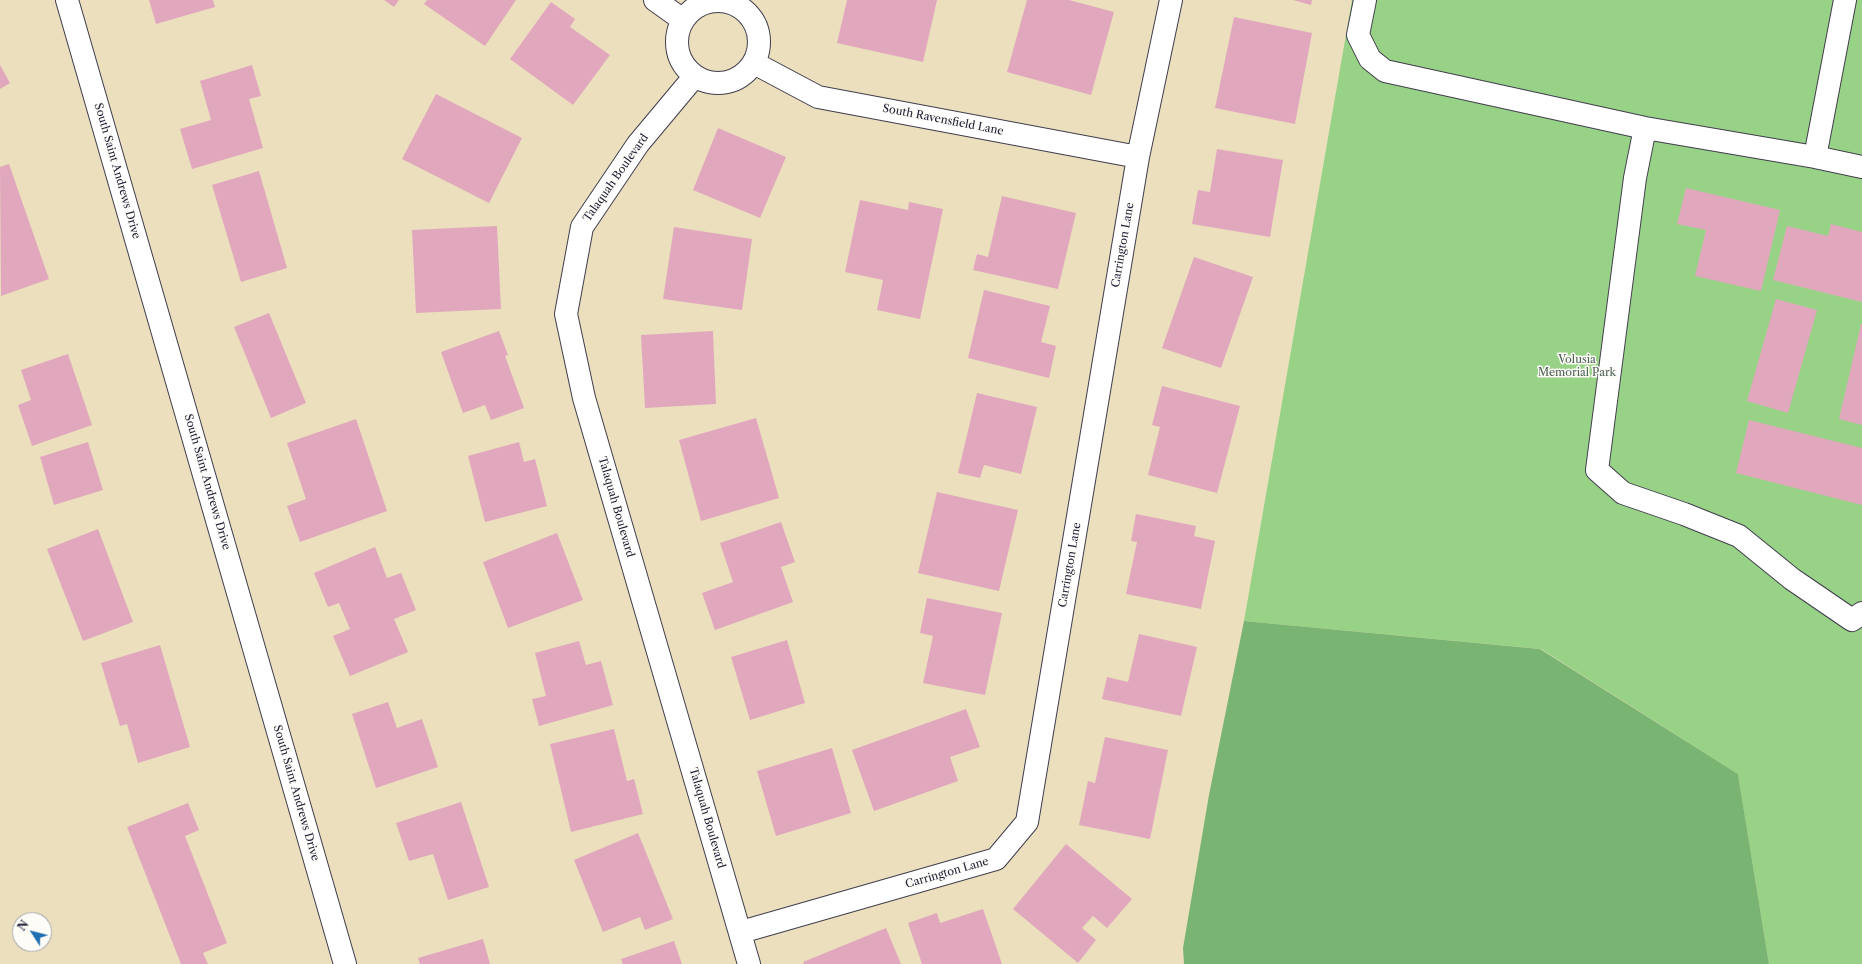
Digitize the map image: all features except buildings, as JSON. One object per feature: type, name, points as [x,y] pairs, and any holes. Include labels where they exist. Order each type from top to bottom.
[{"type":"street","name":"South Saint Andrews Drive","points":[[67,0],[346,964]]},
{"type":"street","points":[[655,0],[683,20]]},
{"type":"street","name":"Carrington Lane","points":[[741,932],[996,859],[1027,822],[1138,157],[1171,0]]},
{"type":"street","points":[[1364,0],[1358,35],[1370,60],[1385,71],[1645,128],[1815,157],[1862,167]]},
{"type":"street","points":[[1815,157],[1845,0]]},
{"type":"street","points":[[721,1],[745,4],[757,28],[759,39],[758,51],[754,63],[745,73],[734,80],[720,84],[707,82],[694,77],[685,68],[679,57],[676,44],[678,31],[683,20],[695,8],[710,2],[721,1]]},
{"type":"street","name":"South Ravensfield Lane","points":[[754,63],[818,97],[1138,157]]},
{"type":"street","name":"Talaquah Boulevard","points":[[694,77],[638,144],[582,227],[566,314],[584,398],[741,932],[749,964]]},
{"type":"street","points":[[1645,128],[1634,185],[1597,470],[1623,493],[1684,514],[1739,536],[1792,579],[1852,620],[1862,613]]},
{"type":"green space","name":"Volusia Memorial Park","points":[[1352,0],[1862,0],[1862,964],[1769,964],[1738,774],[1541,649],[1244,621]]},
{"type":"green space","points":[[1244,621],[1540,649],[1738,774],[1769,964],[1184,964],[1183,948],[1209,795]]}]
